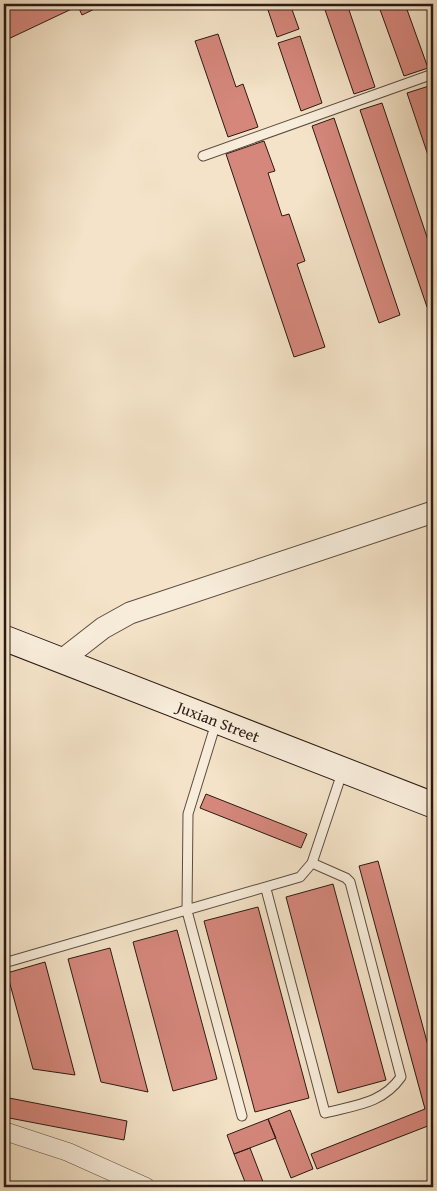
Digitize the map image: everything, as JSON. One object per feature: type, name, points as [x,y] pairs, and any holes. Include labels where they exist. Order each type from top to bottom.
[{"type":"main road","name":"Juxian Street","points":[[4,638],[433,805]]},
{"type":"street","points":[[62,660],[103,628],[130,614],[433,512]]},
{"type":"street","points":[[4,1131],[68,1152],[146,1187]]},
{"type":"lane","points":[[202,156],[433,74]]},
{"type":"lane","points":[[217,721],[188,814],[187,911],[242,1116]]},
{"type":"lane","points":[[4,963],[266,889],[300,877],[312,863],[343,770]]},
{"type":"lane","points":[[266,889],[325,1113],[381,1098],[392,1090],[401,1077],[350,882],[346,878],[312,863]]},
{"type":"building","points":[[4,4],[77,4],[78,6],[4,41]]},
{"type":"building","points":[[77,4],[105,4],[82,15]]},
{"type":"building","points":[[266,4],[290,4],[299,29],[277,37]]},
{"type":"building","points":[[323,4],[347,4],[375,87],[354,94]]},
{"type":"building","points":[[378,4],[405,4],[428,68],[404,76]]},
{"type":"building","points":[[218,34],[236,87],[243,84],[258,127],[228,137],[195,41]]},
{"type":"building","points":[[300,36],[322,103],[301,111],[278,43]]},
{"type":"building","points":[[429,86],[433,98],[433,170],[407,93]]},
{"type":"building","points":[[382,103],[433,255],[433,305],[427,307],[360,110]]},
{"type":"building","points":[[334,118],[400,315],[379,323],[312,126]]},
{"type":"building","points":[[264,141],[275,171],[268,173],[282,216],[289,214],[305,261],[297,264],[325,347],[294,357],[226,154]]},
{"type":"building","points":[[206,794],[307,834],[301,848],[200,808]]},
{"type":"building","points":[[378,861],[433,1064],[433,1124],[317,1169],[311,1154],[425,1109],[359,866]]},
{"type":"building","points":[[333,884],[386,1080],[338,1093],[286,897]]},
{"type":"building","points":[[258,907],[309,1098],[255,1112],[204,921]]},
{"type":"building","points":[[177,930],[217,1079],[173,1091],[133,942]]},
{"type":"building","points":[[110,948],[148,1092],[101,1082],[68,959]]},
{"type":"building","points":[[45,962],[75,1075],[33,1069],[7,973]]},
{"type":"building","points":[[4,1097],[127,1121],[124,1140],[4,1117]]},
{"type":"building","points":[[290,1110],[313,1169],[291,1178],[268,1119]]},
{"type":"building","points":[[268,1119],[276,1138],[234,1154],[227,1135]]},
{"type":"building","points":[[250,1148],[265,1187],[247,1187],[234,1154]]}]
